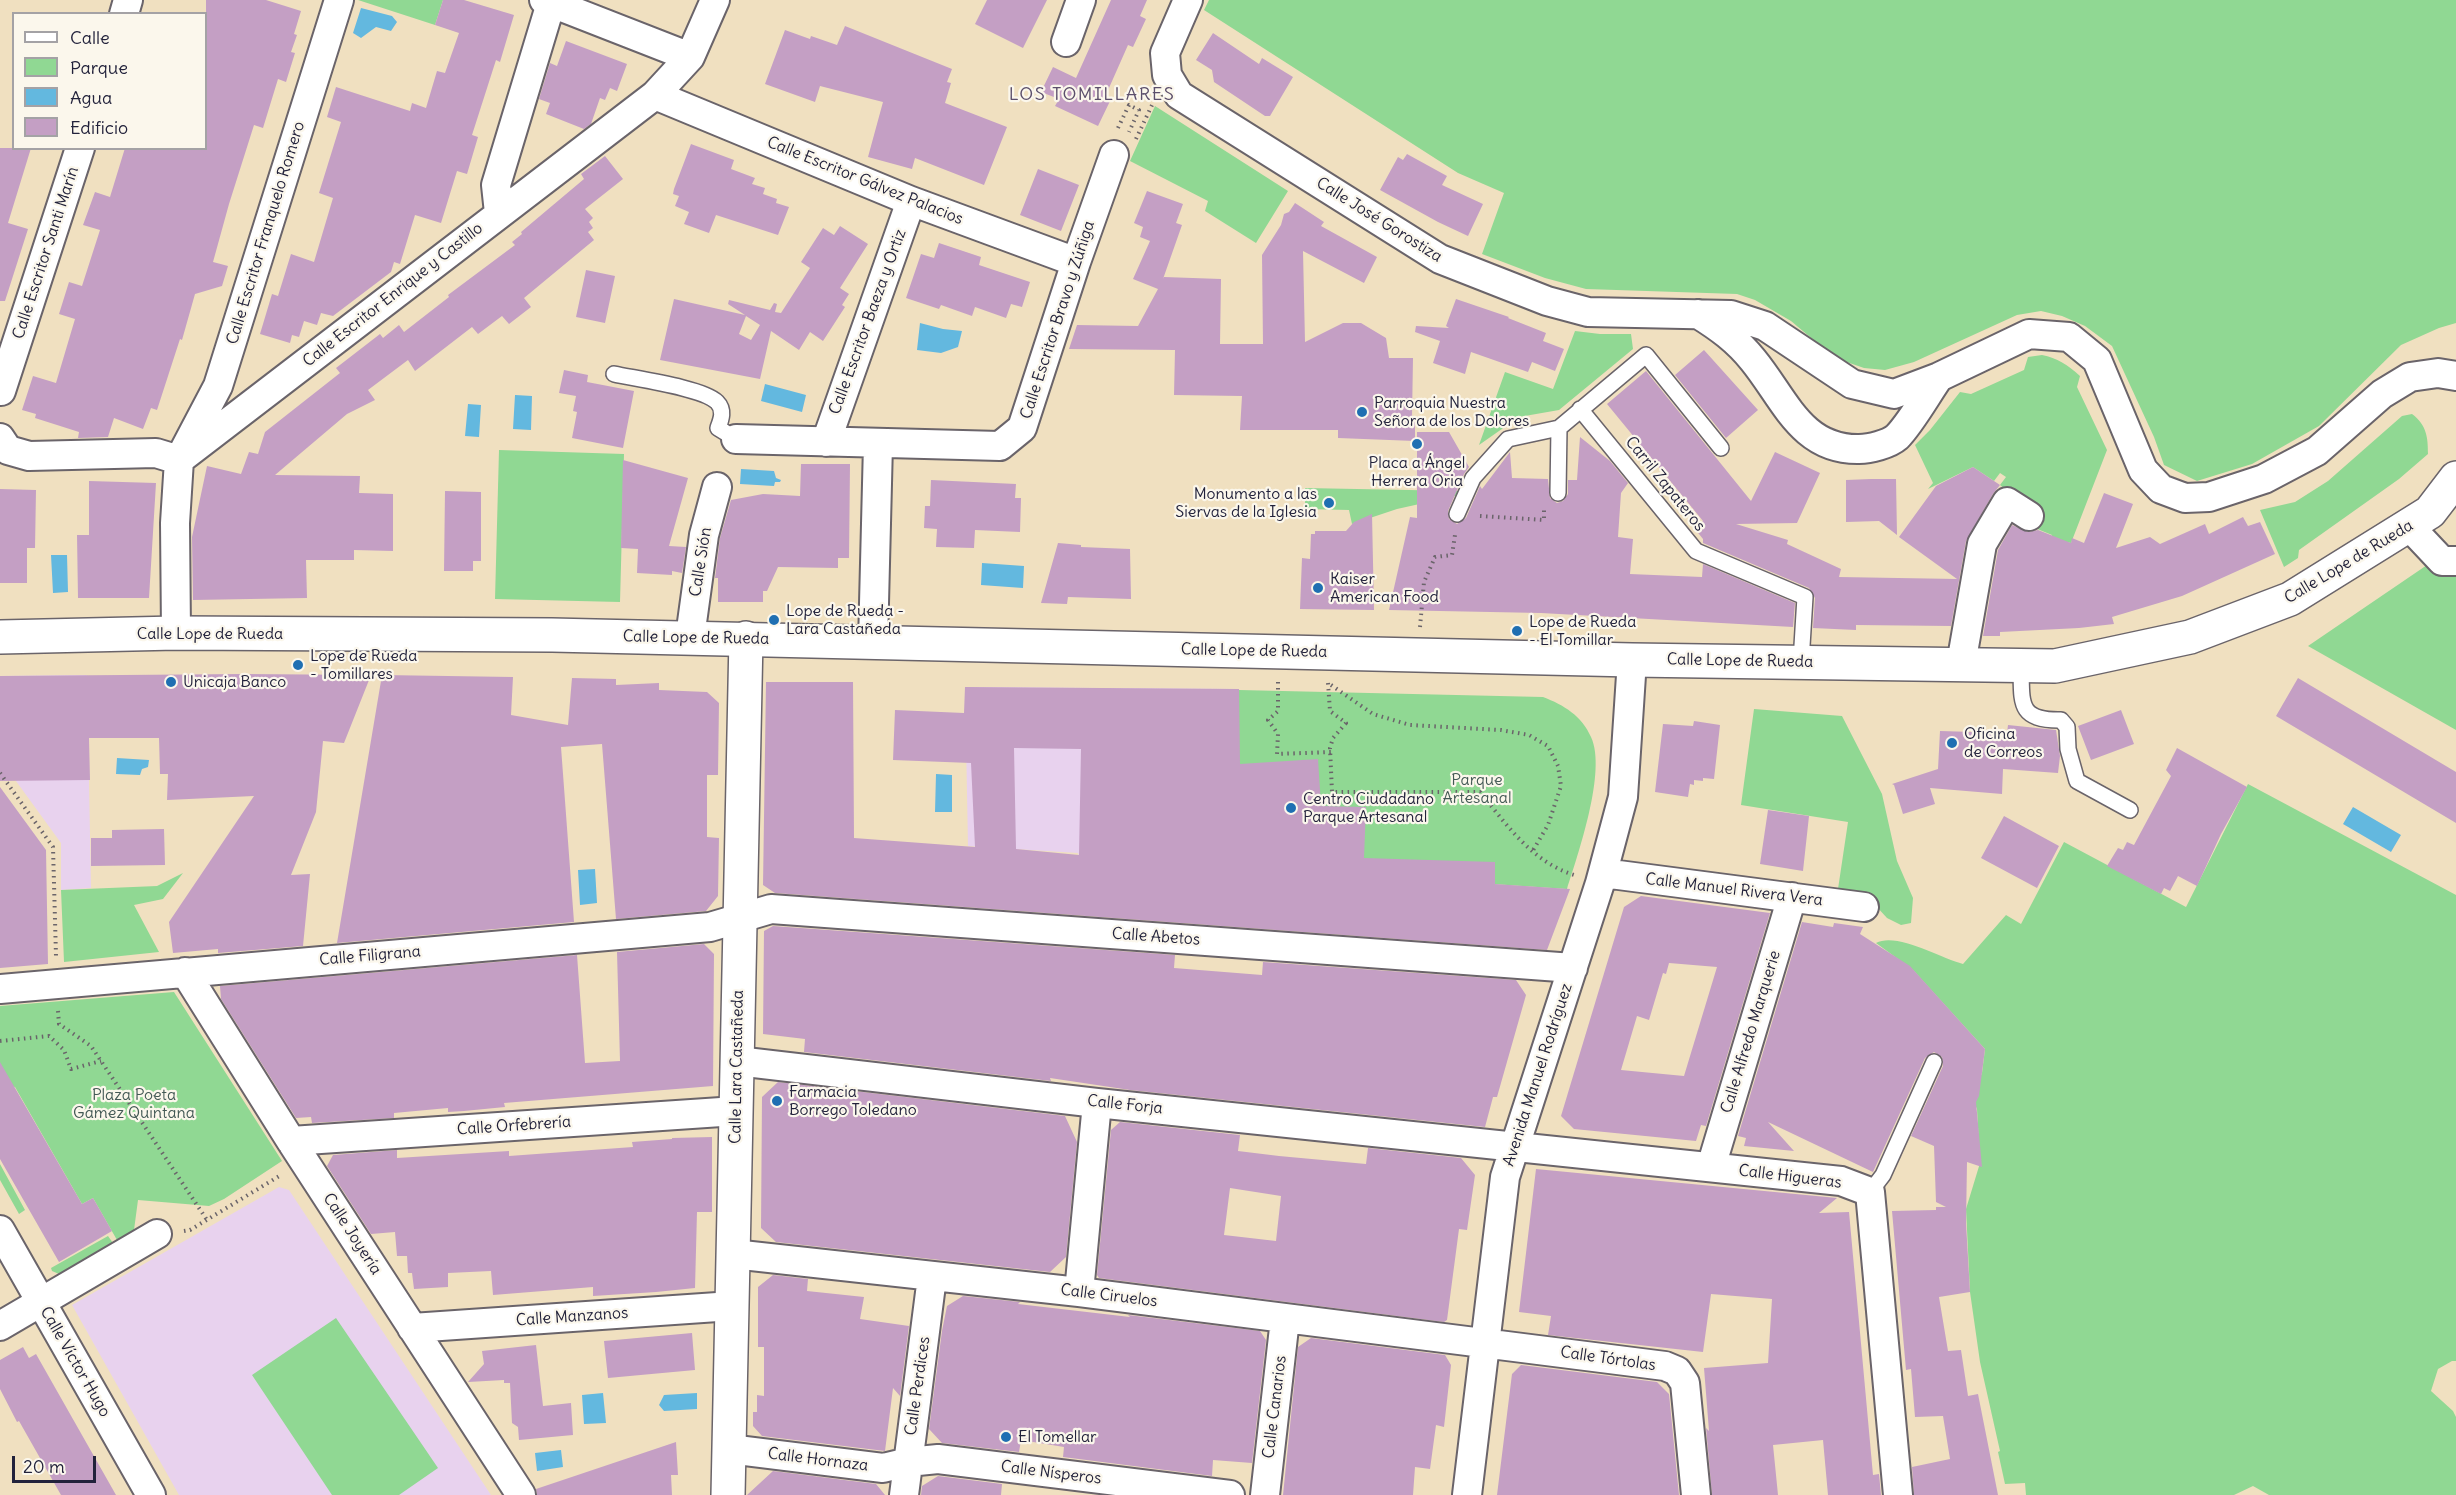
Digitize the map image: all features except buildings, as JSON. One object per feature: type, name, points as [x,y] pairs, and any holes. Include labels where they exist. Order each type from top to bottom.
[{"type":"main road","name":"Calle Lope de Rueda","points":[[0,637],[176,633],[690,637],[1632,660],[2055,666],[2190,637],[2290,599],[2432,512],[2456,478]]},
{"type":"main road","name":"Calle Lara Castañeda","points":[[728,1495],[746,638]]},
{"type":"street","name":"Calle Escritor Franquelo Romero","points":[[179,459],[218,386],[339,0]]},
{"type":"street","name":"Calle Escritor Enrique y Castillo","points":[[179,459],[655,95],[690,57],[715,0]]},
{"type":"street","points":[[1066,42],[1081,0]]},
{"type":"street","points":[[1167,75],[1165,53],[1188,0]]},
{"type":"street","points":[[499,213],[496,185],[548,2],[690,57]]},
{"type":"street","name":"Calle José Gorostiza","points":[[1167,75],[1179,94],[1440,259],[1547,301],[1588,312],[1731,315],[1766,326],[1852,384],[1894,394],[1939,377],[2029,334],[2069,338],[2097,360],[2143,470],[2161,489],[2185,498],[2209,497],[2264,479],[2317,451],[2382,394],[2410,377],[2438,373],[2456,376]]},
{"type":"street","name":"Calle Escritor Gálvez Palacios","points":[[655,95],[911,201],[1076,262]]},
{"type":"street","name":"Calle Escritor Santi Marín","points":[[0,391],[79,150]]},
{"type":"street","name":"Calle Escritor Bravo y Zúñiga","points":[[878,444],[1000,446],[1022,428],[1076,262],[1114,155]]},
{"type":"street","name":"Calle Escritor Baeza y Ortiz","points":[[825,442],[911,201]]},
{"type":"street","name":"Calle José Gorostiza","points":[[1696,313],[1727,332],[1754,360],[1798,423],[1817,440],[1843,449],[1868,449],[1896,438],[1939,377]]},
{"type":"street","points":[[0,438],[8,450],[29,456],[156,453],[179,459],[175,523],[176,633]]},
{"type":"street","points":[[736,439],[878,444],[873,643]]},
{"type":"street","name":"Calle Sión","points":[[690,637],[704,535],[717,487]]},
{"type":"street","points":[[1961,664],[1982,544],[2007,502],[2029,516]]},
{"type":"street","points":[[2432,512],[2442,561],[2456,561]]},
{"type":"street","name":"Avenida Manuel Rodríguez","points":[[1467,1495],[1505,1177],[1601,878],[1623,797],[1632,660]]},
{"type":"street","name":"Calle Manuel Rivera Vera","points":[[1601,878],[1792,897],[1864,907]]},
{"type":"street","name":"Calle Alfredo Marquerie","points":[[1711,1167],[1792,897]]},
{"type":"street","name":"Calle Abetos","points":[[740,918],[771,909],[1573,968]]},
{"type":"street","name":"Calle Filigrana","points":[[0,989],[710,927],[740,918]]},
{"type":"street","name":"Calle Joyería","points":[[185,972],[291,1141],[521,1495]]},
{"type":"street","name":"Calle Forja","points":[[737,1061],[1097,1103],[1514,1145]]},
{"type":"street","points":[[1079,1292],[1097,1103]]},
{"type":"street","name":"Calle Orfebrería","points":[[291,1141],[736,1111]]},
{"type":"street","name":"Calle Higueras","points":[[1514,1145],[1841,1181],[1870,1192]]},
{"type":"street","points":[[1870,1192],[1898,1495]]},
{"type":"street","name":"Calle Víctor Hugo","points":[[0,1230],[151,1495]]},
{"type":"street","points":[[0,1326],[157,1234]]},
{"type":"street","name":"Calle Ciruelos","points":[[733,1254],[1079,1292],[1484,1342]]},
{"type":"street","name":"Calle Perdices","points":[[904,1495],[932,1277]]},
{"type":"street","name":"Calle Manzanos","points":[[412,1328],[732,1306]]},
{"type":"street","name":"Calle Canarios","points":[[1265,1495],[1285,1319]]},
{"type":"street","name":"Calle Tórtolas","points":[[1484,1342],[1665,1366],[1677,1371],[1685,1383],[1696,1495]]},
{"type":"street","name":"Calle Hornaza","points":[[729,1449],[883,1468],[908,1462]]},
{"type":"street","name":"Calle Nísperos","points":[[908,1462],[938,1459],[1230,1495]]},
{"type":"lane","points":[[1457,514],[1473,478],[1508,440],[1559,428],[1646,356],[1721,448]]},
{"type":"lane","points":[[614,374],[705,394],[719,404],[722,415],[718,428],[736,439]]},
{"type":"lane","name":"Carril Zapateros","points":[[1580,409],[1696,551],[1805,597],[1801,662]]},
{"type":"lane","points":[[1558,493],[1559,428]]},
{"type":"lane","points":[[2021,667],[2022,705],[2031,715],[2046,720],[2061,720],[2067,727],[2068,749],[2077,781],[2130,810]]},
{"type":"lane","points":[[1870,1192],[1883,1175],[1934,1062]]},
{"type":"path","points":[[1114,155],[1115,135],[1130,105],[1139,110],[1127,135],[1136,139],[1167,75]]},
{"type":"path","points":[[1417,654],[1424,582],[1435,558],[1452,555],[1457,514],[1544,520]]},
{"type":"path","points":[[1278,682],[1278,711],[1268,720],[1278,734],[1277,754],[1331,752]]},
{"type":"path","points":[[1532,852],[1548,825],[1561,786],[1558,766],[1548,746],[1529,735],[1501,730],[1410,724],[1373,714],[1328,683],[1330,711],[1346,723],[1333,738],[1332,792],[1480,792],[1532,852],[1560,871],[1601,878]]},
{"type":"path","points":[[0,773],[53,847],[56,963]]},
{"type":"path","points":[[56,1002],[59,1024],[91,1046],[207,1220]]},
{"type":"path","points":[[0,1041],[49,1036],[64,1050],[71,1069],[101,1061]]},
{"type":"path","points":[[157,1234],[190,1230],[275,1179]]},
{"type":"shaded area","points":[[87,675],[91,888],[61,890],[61,843],[0,759],[0,676]]},
{"type":"shaded area","points":[[965,687],[1239,689],[1238,867],[968,846]]},
{"type":"shaded area","points":[[279,1187],[289,1190],[491,1495],[179,1495],[72,1305]]},
{"type":"green space","points":[[358,0],[443,0],[435,25]]},
{"type":"green space","points":[[1209,0],[2456,0],[2456,323],[2401,345],[2319,426],[2252,464],[2197,481],[2164,465],[2154,437],[2112,346],[2085,326],[2062,316],[2041,311],[2017,315],[1914,362],[1885,370],[1864,368],[1835,358],[1791,321],[1755,300],[1737,294],[1586,289],[1545,278],[1482,254],[1504,193],[1458,173],[1204,10]]},
{"type":"green space","points":[[1155,106],[1288,191],[1256,243],[1205,211],[1208,201],[1130,161]]},
{"type":"green space","points":[[1575,331],[1631,334],[1633,349],[1559,410],[1519,417],[1479,445],[1505,372],[1553,389]]},
{"type":"green space","points":[[2042,355],[2062,362],[2080,376],[2077,387],[2107,450],[2071,543],[2051,539],[2052,535],[2030,526],[2016,499],[2000,485],[2006,477],[2000,473],[1994,481],[1973,467],[1928,489],[1933,483],[1915,445],[1960,392],[1971,394],[2024,370],[2028,357]]},
{"type":"green space","points":[[2412,414],[2426,432],[2428,454],[2399,479],[2299,550],[2298,558],[2284,567],[2260,510],[2295,502],[2328,481],[2402,416]]},
{"type":"green space","points":[[499,450],[624,454],[620,602],[495,599]]},
{"type":"green space","points":[[1305,488],[1461,491],[1460,495],[1397,509],[1352,524],[1349,510],[1305,509]]},
{"type":"green space","points":[[2430,563],[2456,570],[2456,730],[2308,646]]},
{"type":"green space","name":"Parque Artesanal","points":[[1239,690],[1543,697],[1565,708],[1583,723],[1591,737],[1596,770],[1589,813],[1567,889],[1238,867]]},
{"type":"green space","points":[[1754,709],[1842,716],[1882,794],[1897,861],[1913,898],[1911,923],[1901,925],[1887,918],[1865,894],[1838,889],[1848,822],[1741,805]]},
{"type":"green space","points":[[2248,784],[2456,895],[2456,1361],[2438,1369],[2431,1391],[2453,1411],[2456,1417],[2456,1495],[2269,1495],[2253,1486],[2234,1495],[2026,1495],[2025,1483],[2005,1484],[1980,1362],[1970,1292],[1966,1209],[1980,1163],[1977,1109],[1972,1098],[1982,1073],[1985,1049],[1913,970],[1876,943],[1885,940],[1907,943],[1963,964],[2006,915],[2021,924],[2064,842],[2186,907]]},
{"type":"green space","points":[[183,873],[163,899],[134,905],[159,952],[64,962],[61,890],[157,886]]},
{"type":"green space","name":"Plaza Poeta Gámez Quintana","points":[[174,992],[282,1161],[224,1199],[209,1206],[138,1200],[134,1230],[117,1240],[93,1198],[82,1204],[15,1087],[0,1085],[0,1006]]},
{"type":"green space","points":[[0,1164],[25,1210],[19,1214],[0,1180]]},
{"type":"green space","points":[[108,1236],[113,1243],[59,1274],[52,1271],[51,1268]]},
{"type":"green space","points":[[336,1318],[438,1468],[399,1495],[332,1495],[252,1375]]},
{"type":"water","points":[[361,8],[392,16],[397,22],[391,31],[376,27],[361,38],[353,33]]},
{"type":"water","points":[[920,323],[962,331],[958,347],[941,353],[917,350]]},
{"type":"water","points":[[765,384],[806,395],[802,412],[761,401]]},
{"type":"water","points":[[515,395],[532,396],[531,430],[513,429]]},
{"type":"water","points":[[468,404],[481,405],[479,437],[465,436]]},
{"type":"water","points":[[741,469],[774,471],[776,478],[781,480],[775,482],[774,486],[740,484]]},
{"type":"water","points":[[51,555],[67,555],[68,592],[53,593]]},
{"type":"water","points":[[982,563],[1024,566],[1023,588],[981,585]]},
{"type":"water","points":[[117,758],[149,760],[148,767],[142,769],[140,775],[116,774]]},
{"type":"water","points":[[936,774],[952,775],[952,812],[935,812]]},
{"type":"water","points":[[2353,807],[2401,835],[2391,852],[2343,824]]},
{"type":"water","points":[[595,869],[597,903],[580,905],[578,870]]},
{"type":"water","points":[[603,1393],[606,1423],[584,1424],[582,1395]]},
{"type":"water","points":[[697,1393],[697,1409],[664,1411],[659,1405],[664,1395]]},
{"type":"water","points":[[561,1450],[563,1467],[537,1471],[535,1453]]},
{"type":"place","name":"Parroquia Nuestra Señora de los Dolores","points":[[1362,412]]},
{"type":"place","name":"Placa a Ángel Herrera Oria","points":[[1417,444]]},
{"type":"place","name":"Monumento a las Siervas de la Iglesia","points":[[1329,503]]},
{"type":"place","name":"Kaiser American Food","points":[[1318,588]]},
{"type":"place","name":"Lope de Rueda - Lara Castañeda","points":[[774,620]]},
{"type":"place","name":"Lope de Rueda - El Tomillar","points":[[1517,631]]},
{"type":"place","name":"Lope de Rueda - Tomillares","points":[[298,665]]},
{"type":"place","name":"Unicaja Banco","points":[[171,682]]},
{"type":"place","name":"Oficina de Correos","points":[[1952,743]]},
{"type":"place","name":"Centro Ciudadano Parque Artesanal","points":[[1291,808]]},
{"type":"place","name":"Farmacia Borrego Toledano","points":[[777,1101]]},
{"type":"place","name":"El Tomellar","points":[[1006,1437]]},
{"type":"district","name":"LOS TOMILLARES","points":[[1092,95]]}]
